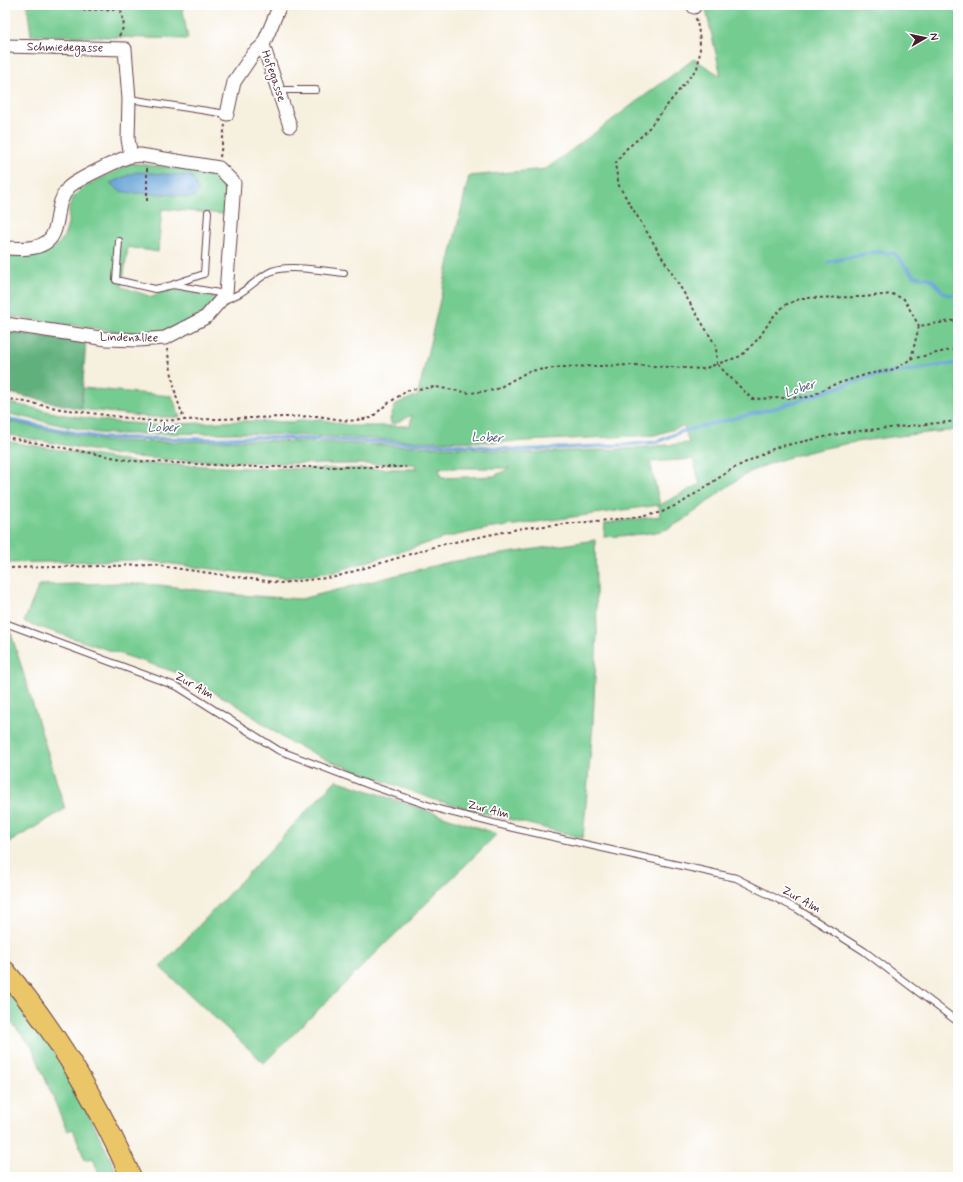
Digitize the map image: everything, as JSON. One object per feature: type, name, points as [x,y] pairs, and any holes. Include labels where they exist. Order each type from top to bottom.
[{"type":"main road","points":[[5,971],[33,1004],[82,1081],[131,1177]]},
{"type":"street","name":"Hofegasse","points":[[280,5],[263,45],[290,126]]},
{"type":"street","points":[[227,114],[234,82],[253,54],[263,45]]},
{"type":"street","name":"Schmiedegasse","points":[[5,46],[125,49],[129,99]]},
{"type":"street","points":[[129,99],[128,139],[130,156]]},
{"type":"street","points":[[5,248],[33,248],[40,245],[54,233],[59,201],[69,186],[130,156],[140,155],[219,168],[234,183],[223,297]]},
{"type":"street","name":"Lindenallee","points":[[5,324],[107,339],[165,338],[206,317],[223,297]]},
{"type":"lane","points":[[278,90],[316,90]]},
{"type":"lane","points":[[129,99],[227,114]]},
{"type":"lane","points":[[119,241],[116,280],[155,289],[173,285],[204,274],[208,212]]},
{"type":"lane","points":[[173,285],[223,297],[236,297],[268,272],[280,268],[344,273]]},
{"type":"lane","name":"Zur Alm","points":[[5,623],[178,687],[278,750],[372,786],[442,810],[736,878],[797,909],[864,951],[958,1022]]},
{"type":"path","points":[[79,5],[80,8],[84,10],[120,9]]},
{"type":"path","points":[[118,37],[124,26],[120,5]]},
{"type":"path","points":[[694,6],[700,38],[701,55],[697,68],[644,134],[625,150],[616,164],[619,186],[716,346],[717,364],[752,399],[810,397],[830,386],[868,374],[895,369],[911,359],[958,348]]},
{"type":"path","points":[[219,168],[227,114]]},
{"type":"path","points":[[147,168],[147,201]]},
{"type":"path","points":[[5,398],[116,418],[150,421],[318,416],[348,422],[371,418],[408,390],[436,387],[470,393],[495,390],[529,371],[563,367],[635,365],[703,369],[741,356],[759,338],[772,318],[784,305],[802,298],[863,297],[892,294],[904,299],[919,326],[911,359]]},
{"type":"path","points":[[919,326],[958,320]]},
{"type":"path","points":[[165,338],[176,396],[184,420]]},
{"type":"path","points":[[5,568],[153,565],[280,583],[335,577],[440,545],[523,528],[640,517],[662,512],[683,502],[732,469],[777,447],[848,432],[958,420]]},
{"type":"path","points":[[5,437],[133,461],[259,467],[406,467]]},
{"type":"green space","points":[[27,5],[182,5],[188,39],[31,35]]},
{"type":"green space","points":[[705,5],[958,5],[958,430],[883,438],[833,446],[761,467],[736,480],[691,515],[662,531],[604,537],[605,523],[660,516],[659,505],[486,529],[444,538],[334,572],[285,578],[140,560],[5,563],[5,441],[140,463],[248,468],[416,469],[415,464],[320,464],[173,460],[123,456],[5,434],[5,421],[104,441],[173,442],[250,440],[467,448],[521,453],[625,449],[689,443],[684,426],[655,435],[504,442],[419,441],[245,433],[114,434],[98,433],[5,413],[5,402],[65,415],[115,422],[156,425],[243,421],[292,422],[319,419],[352,426],[410,426],[412,415],[394,424],[391,423],[390,419],[396,404],[415,396],[417,398],[469,176],[546,169],[694,59],[721,76]],"holes":[[[693,459],[700,484],[660,505],[650,462]],[[439,468],[510,468],[494,476],[441,478]]]},
{"type":"green space","points":[[132,163],[213,173],[227,187],[224,214],[162,209],[158,252],[128,247],[122,287],[152,297],[164,291],[173,289],[217,297],[203,314],[163,332],[135,334],[5,316],[5,255],[35,254],[45,252],[53,248],[60,242],[65,234],[70,204],[76,194],[93,182]]},
{"type":"green space","points":[[5,331],[86,342],[81,409],[5,392]]},
{"type":"green space","points":[[83,388],[172,396],[180,417],[150,417],[81,409]]},
{"type":"green space","points":[[595,540],[597,633],[593,724],[583,838],[435,800],[330,761],[289,742],[237,705],[181,674],[24,622],[39,585],[119,583],[160,585],[238,595],[301,599],[449,562]]},
{"type":"green space","points":[[5,631],[11,633],[65,809],[5,845]]},
{"type":"green space","points":[[336,780],[497,834],[264,1063],[160,967]]},
{"type":"green space","points":[[5,987],[23,1008],[55,1054],[82,1102],[119,1177],[100,1177],[93,1158],[85,1160],[73,1129],[67,1131],[32,1047],[5,1015]]},
{"type":"water","points":[[136,172],[192,176],[199,192],[192,198],[165,194],[131,193],[120,191],[110,183]]},
{"type":"waterway","points":[[828,262],[875,252],[894,253],[914,276],[932,280],[946,294],[958,295]]},
{"type":"waterway","name":"Lober","points":[[5,419],[102,438],[209,439],[254,437],[463,445],[521,450],[624,445],[657,442],[680,432],[779,407],[872,376],[958,363]]}]
